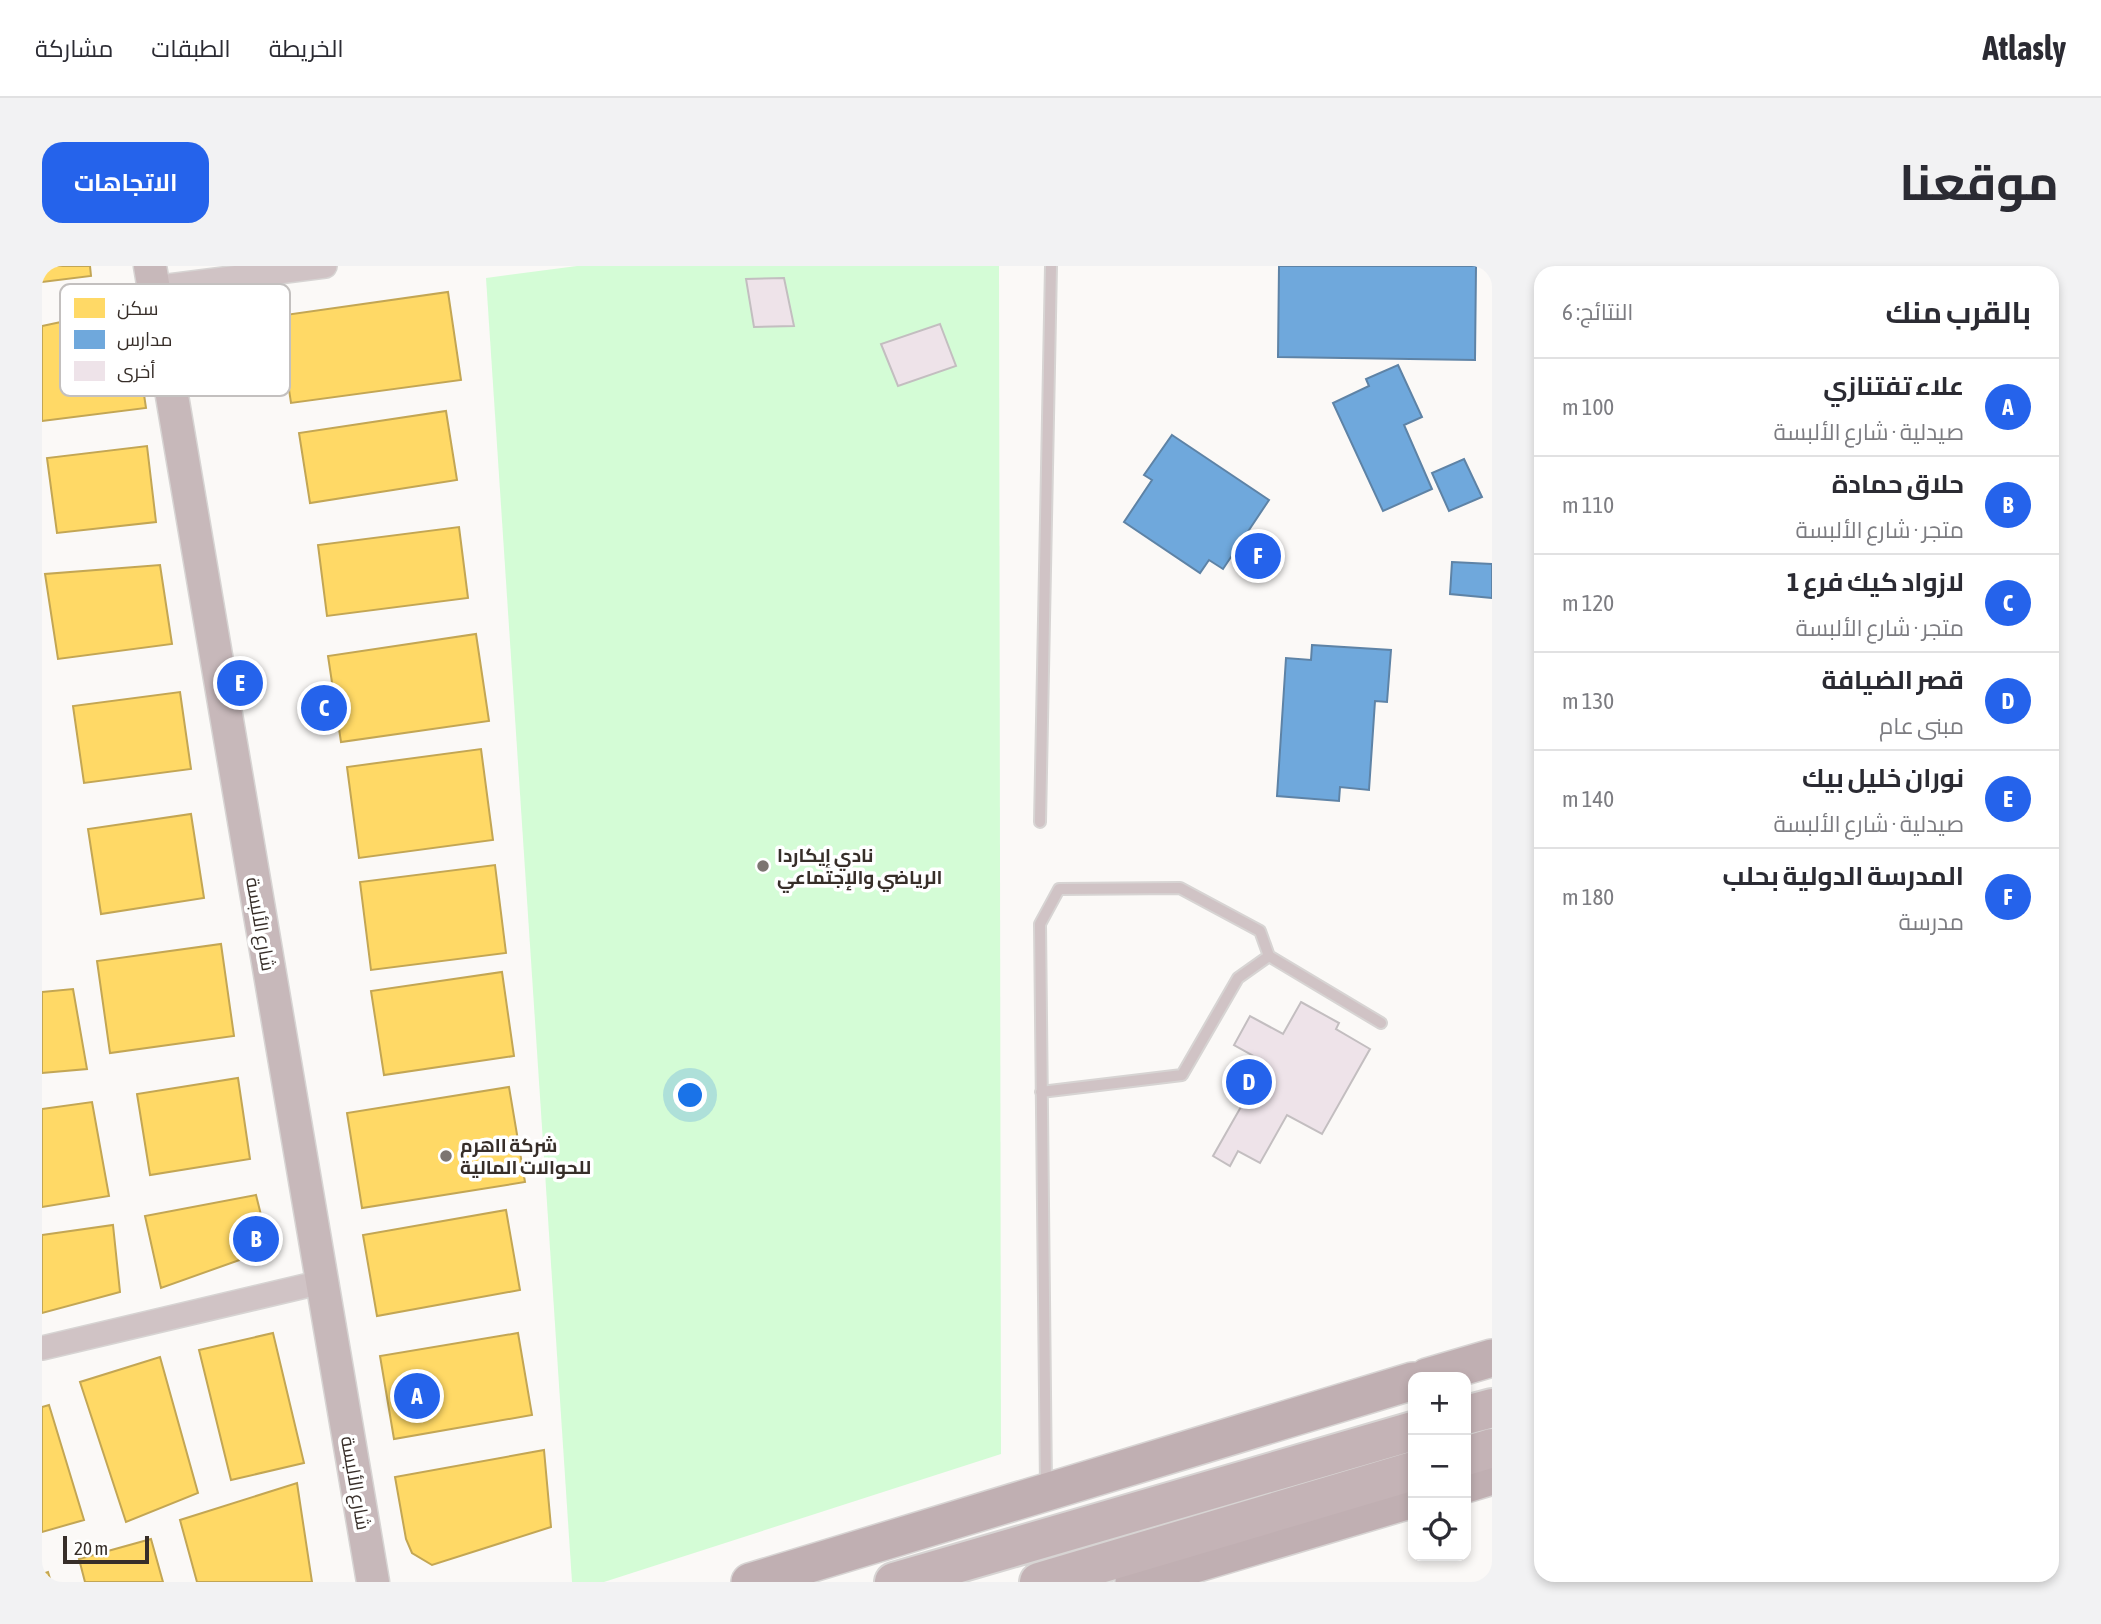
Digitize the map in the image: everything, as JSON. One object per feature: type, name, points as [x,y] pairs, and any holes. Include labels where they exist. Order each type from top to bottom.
[{"type":"highway","points":[[1471,1414],[1492,1408]]},
{"type":"highway","points":[[894,1582],[1408,1432]]},
{"type":"highway","points":[[1471,1454],[1492,1448]]},
{"type":"highway","points":[[1040,1582],[1408,1472]]},
{"type":"main road","name":"شارع الألبسة","points":[[172,396],[373,1582]]},
{"type":"main road","points":[[1444,1372],[1492,1358]]},
{"type":"main road","points":[[750,1582],[1408,1383]]},
{"type":"main road","points":[[1471,1482],[1492,1476]]},
{"type":"main road","points":[[1134,1582],[1408,1500]]},
{"type":"street","points":[[152,277],[326,266]]},
{"type":"street","points":[[42,1348],[322,1282]]},
{"type":"lane","points":[[1040,822],[1051,266]]},
{"type":"lane","points":[[1046,1492],[1040,924],[1059,888],[1180,888],[1259,931],[1269,956],[1381,1023]]},
{"type":"lane","points":[[1041,1092],[1182,1075],[1238,978],[1269,956]]},
{"type":"green space","name":"نادي إيكاردا الرياضي والإجتماعي","points":[[577,266],[999,266],[1001,1454],[604,1582],[572,1582],[486,278]]},
{"type":"building: سكن","points":[[42,266],[90,266],[91,276],[42,282]]},
{"type":"building: سكن","points":[[448,292],[461,380],[291,403],[290,314]]},
{"type":"building: سكن","points":[[60,322],[60,396],[144,396],[146,408],[42,421],[42,326]]},
{"type":"building: سكن","points":[[446,411],[457,480],[310,503],[299,433]]},
{"type":"building: سكن","points":[[147,446],[156,522],[57,533],[47,458]]},
{"type":"building: سكن","points":[[459,527],[468,598],[327,616],[318,545]]},
{"type":"building: سكن","points":[[160,565],[172,644],[58,659],[45,574]]},
{"type":"building: سكن","points":[[476,634],[489,721],[341,742],[328,656]]},
{"type":"building: سكن","points":[[180,692],[191,769],[84,783],[73,706]]},
{"type":"building: سكن","points":[[481,749],[493,840],[359,858],[347,767]]},
{"type":"building: سكن","points":[[191,814],[204,898],[101,914],[88,829]]},
{"type":"building: سكن","points":[[495,865],[506,953],[371,970],[360,882]]},
{"type":"building: سكن","points":[[221,944],[234,1036],[110,1053],[97,961]]},
{"type":"building: سكن","points":[[502,972],[514,1056],[384,1075],[371,991]]},
{"type":"building: سكن","points":[[73,989],[87,1069],[42,1073],[42,992]]},
{"type":"building: سكن","points":[[238,1078],[250,1159],[150,1175],[137,1094]]},
{"type":"building: سكن","points":[[509,1087],[525,1182],[362,1208],[347,1113]]},
{"type":"building: سكن","points":[[92,1102],[109,1196],[42,1207],[42,1109]]},
{"type":"building: سكن","points":[[256,1195],[265,1231],[259,1253],[161,1288],[145,1216]]},
{"type":"building: سكن","points":[[506,1210],[520,1290],[377,1316],[363,1235]]},
{"type":"building: سكن","points":[[113,1225],[120,1292],[42,1313],[42,1235]]},
{"type":"building: سكن","points":[[273,1333],[304,1463],[231,1480],[199,1350]]},
{"type":"building: سكن","points":[[518,1333],[532,1415],[394,1439],[380,1356]]},
{"type":"building: سكن","points":[[160,1357],[198,1493],[126,1522],[80,1382]]},
{"type":"building: سكن","points":[[49,1405],[84,1520],[42,1532],[42,1407]]},
{"type":"building: سكن","points":[[544,1450],[551,1527],[432,1565],[412,1553],[406,1539],[395,1477]]},
{"type":"building: سكن","points":[[297,1483],[312,1582],[197,1582],[180,1520]]},
{"type":"building: سكن","points":[[151,1539],[163,1582],[85,1582],[79,1559]]},
{"type":"building: سكن","points":[[48,1572],[51,1582],[42,1582],[42,1574]]},
{"type":"building: مدارس","points":[[1279,266],[1476,266],[1475,360],[1278,357]]},
{"type":"building: مدارس","points":[[1398,365],[1422,417],[1404,425],[1432,489],[1383,511],[1333,403],[1369,386],[1366,379]]},
{"type":"building: مدارس","points":[[1172,435],[1269,500],[1223,569],[1209,560],[1200,573],[1124,522],[1152,480],[1144,475]]},
{"type":"building: مدارس","points":[[1464,459],[1482,497],[1449,511],[1432,473]]},
{"type":"building: مدارس","points":[[1452,562],[1492,564],[1492,598],[1450,594]]},
{"type":"building: مدارس","points":[[1312,645],[1391,650],[1387,702],[1375,701],[1369,790],[1340,787],[1339,801],[1277,796],[1286,658],[1311,660]]},
{"type":"building: أخرى","points":[[784,278],[794,326],[754,327],[746,279]]},
{"type":"building: أخرى","points":[[940,324],[956,366],[898,386],[881,344]]},
{"type":"building: أخرى","points":[[1301,1002],[1339,1023],[1336,1029],[1370,1049],[1322,1134],[1287,1115],[1260,1163],[1238,1151],[1230,1166],[1213,1156],[1266,1063],[1234,1045],[1250,1016],[1283,1034]]},
{"type":"place","name":"المدرسة الدولية بحلب","points":[[1258,556]]},
{"type":"place","name":"نوران خليل بيك","points":[[240,683]]},
{"type":"place","name":"لازواد كيك فرع 1","points":[[324,708]]},
{"type":"place","name":"نادي إيكاردا الرياضي والإجتماعي","points":[[763,866]]},
{"type":"place","name":"قصر الضيافة","points":[[1249,1082]]},
{"type":"place","name":"شركة ااهرم للحوالات المالية","points":[[446,1156]]},
{"type":"place","name":"حلاق حمادة","points":[[256,1239]]},
{"type":"place","name":"علاء تفتنازي","points":[[417,1396]]}]
